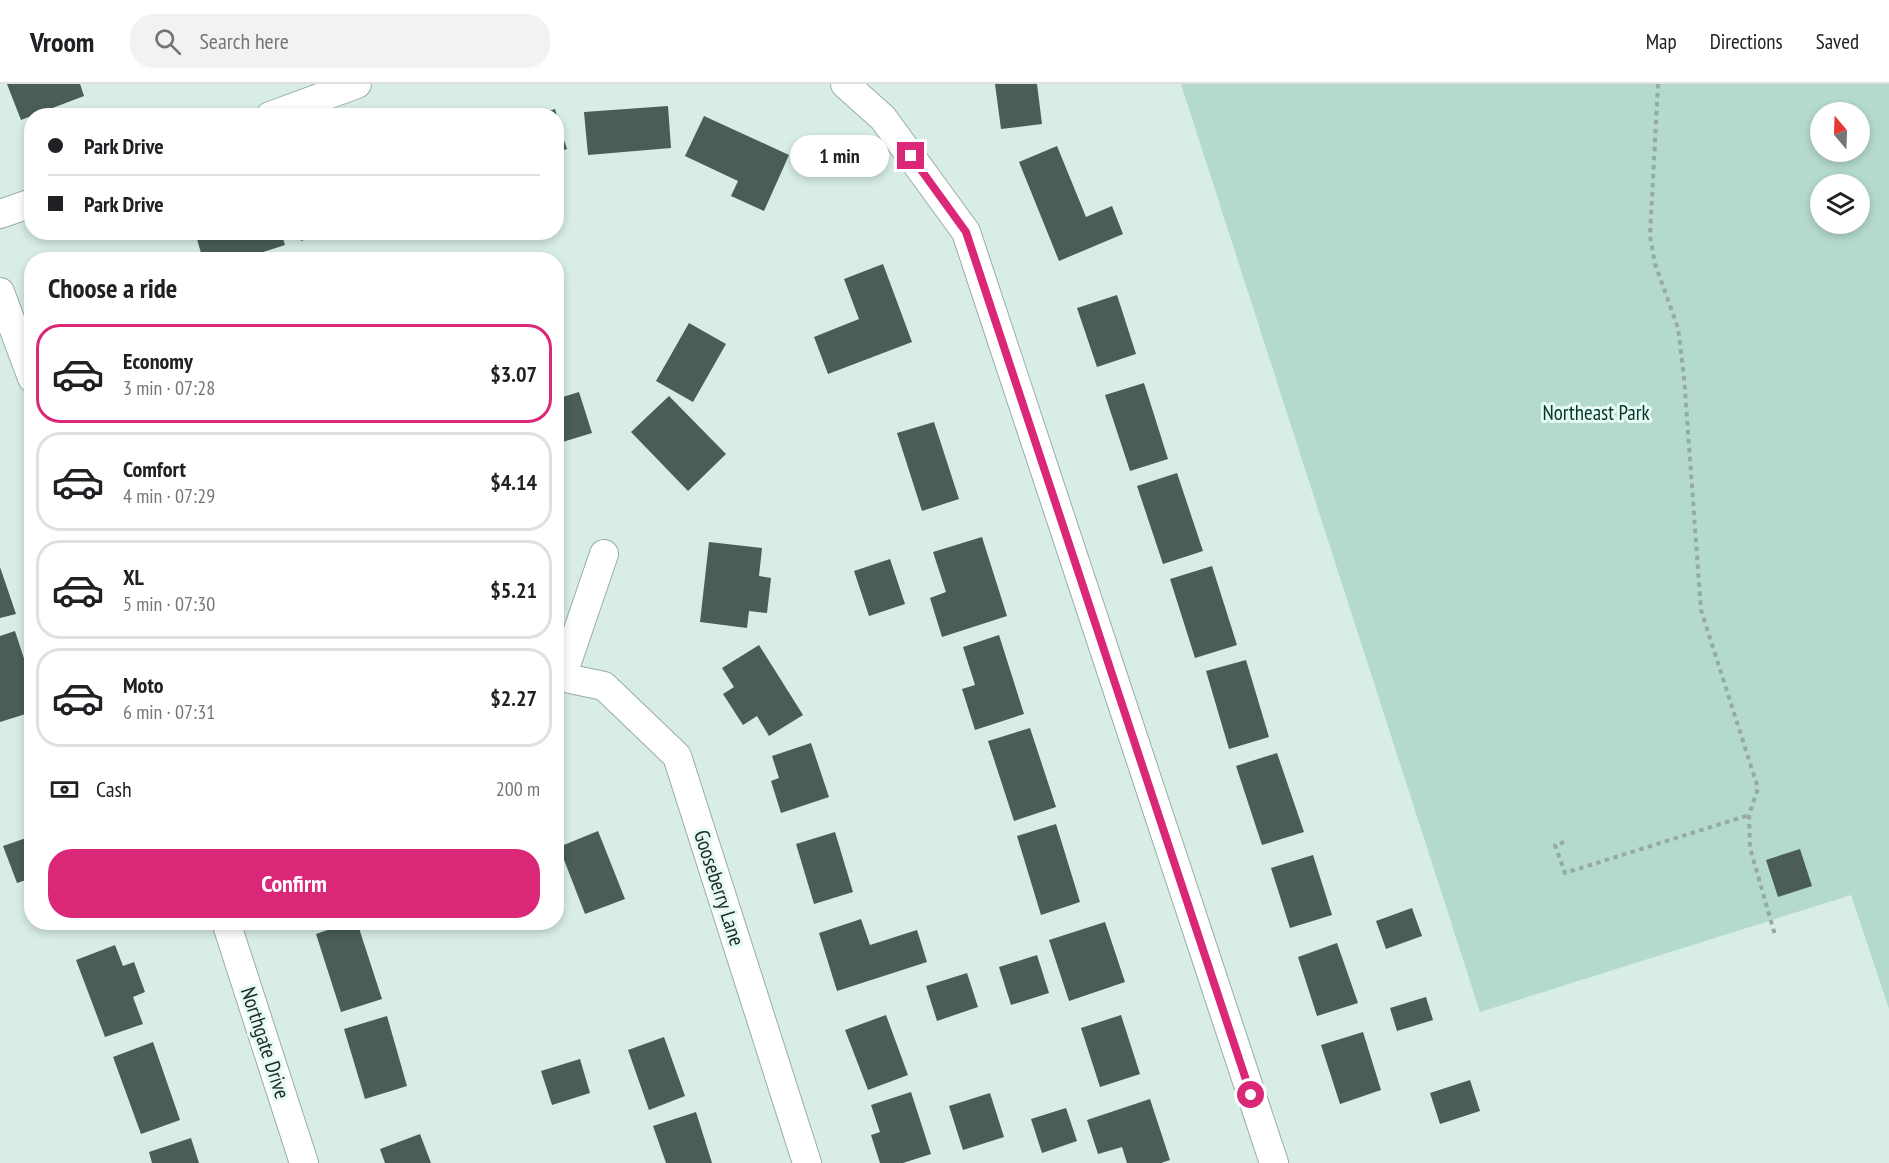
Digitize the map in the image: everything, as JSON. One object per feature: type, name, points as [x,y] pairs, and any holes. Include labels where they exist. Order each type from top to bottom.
[{"type":"street","points":[[292,108],[357,84]]},
{"type":"street","points":[[845,84],[883,118],[966,232],[1274,1163]]},
{"type":"street","points":[[0,214],[24,206]]},
{"type":"street","points":[[0,292],[24,356]]},
{"type":"street","points":[[564,662],[604,554]]},
{"type":"street","name":"Gooseberry Lane","points":[[564,677],[604,686],[677,756],[807,1163]]},
{"type":"street","name":"Northgate Drive","points":[[229,930],[303,1163]]},
{"type":"path","points":[[1658,84],[1650,236],[1655,264],[1678,328],[1687,410],[1701,610],[1758,788],[1749,815],[1750,848],[1775,935]]},
{"type":"path","points":[[1564,842],[1555,845],[1565,873],[1749,815]]},
{"type":"green space","name":"Northeast Park","points":[[1181,84],[1889,84],[1889,1009],[1851,895],[1480,1012]]},
{"type":"building","points":[[7,84],[80,84],[84,96],[52,108],[24,108],[24,119],[21,120]]},
{"type":"building","points":[[995,84],[1037,84],[1042,124],[1001,129]]},
{"type":"building","points":[[668,106],[671,148],[588,155],[584,112]]},
{"type":"building","points":[[704,116],[789,155],[764,211],[731,196],[738,181],[685,156]]},
{"type":"building","points":[[1057,146],[1086,217],[1112,206],[1123,234],[1059,261],[1019,162]]},
{"type":"building","points":[[197,240],[283,240],[285,245],[264,252],[201,252]]},
{"type":"building","points":[[883,264],[912,342],[828,374],[814,337],[859,319],[844,279]]},
{"type":"building","points":[[1117,295],[1136,354],[1097,367],[1077,308]]},
{"type":"building","points":[[689,323],[726,344],[693,402],[656,381]]},
{"type":"building","points":[[1144,383],[1168,459],[1130,471],[1105,395]]},
{"type":"building","points":[[579,392],[592,433],[564,442],[564,397]]},
{"type":"building","points":[[669,396],[726,454],[688,491],[631,432]]},
{"type":"building","points":[[934,422],[959,499],[922,511],[897,433]]},
{"type":"building","points":[[1177,473],[1203,551],[1163,564],[1137,486]]},
{"type":"building","points":[[982,537],[1007,616],[942,637],[930,598],[946,592],[933,552]]},
{"type":"building","points":[[709,542],[762,548],[759,576],[771,578],[767,613],[749,611],[747,628],[700,622]]},
{"type":"building","points":[[890,559],[905,604],[869,616],[854,571]]},
{"type":"building","points":[[1212,566],[1237,645],[1195,658],[1170,579]]},
{"type":"building","points":[[0,567],[16,614],[0,618]]},
{"type":"building","points":[[15,631],[24,659],[24,714],[0,722],[0,636]]},
{"type":"building","points":[[999,635],[1024,714],[975,730],[962,689],[975,685],[963,647]]},
{"type":"building","points":[[759,645],[803,715],[769,736],[757,716],[743,725],[723,694],[734,687],[722,668]]},
{"type":"building","points":[[1246,660],[1269,737],[1229,749],[1206,671]]},
{"type":"building","points":[[1030,728],[1056,807],[1014,821],[988,741]]},
{"type":"building","points":[[811,743],[829,797],[781,813],[771,781],[779,778],[772,756]]},
{"type":"building","points":[[1277,753],[1304,832],[1262,845],[1236,766]]},
{"type":"building","points":[[1056,824],[1080,902],[1041,915],[1017,836]]},
{"type":"building","points":[[598,831],[625,899],[585,914],[564,860],[564,845]]},
{"type":"building","points":[[835,832],[853,892],[814,904],[796,844]]},
{"type":"building","points":[[24,839],[24,881],[17,883],[3,846]]},
{"type":"building","points":[[1800,849],[1812,886],[1778,897],[1766,860]]},
{"type":"building","points":[[1313,855],[1332,915],[1290,928],[1271,868]]},
{"type":"building","points":[[1412,908],[1422,936],[1386,949],[1376,921]]},
{"type":"building","points":[[861,919],[870,945],[917,930],[927,962],[837,991],[819,933]]},
{"type":"building","points":[[1105,922],[1125,982],[1069,1001],[1049,940]]},
{"type":"building","points":[[328,930],[360,930],[382,999],[341,1012],[316,934]]},
{"type":"building","points":[[1337,943],[1358,1003],[1317,1016],[1298,957]]},
{"type":"building","points":[[115,945],[123,966],[134,962],[145,992],[133,997],[143,1024],[105,1037],[76,960]]},
{"type":"building","points":[[1037,955],[1049,993],[1011,1005],[999,967]]},
{"type":"building","points":[[967,973],[978,1007],[937,1021],[926,986]]},
{"type":"building","points":[[1426,997],[1433,1020],[1397,1031],[1390,1008]]},
{"type":"building","points":[[886,1015],[908,1075],[868,1090],[845,1030]]},
{"type":"building","points":[[1121,1015],[1140,1074],[1100,1087],[1081,1028]]},
{"type":"building","points":[[387,1016],[407,1086],[365,1099],[344,1029]]},
{"type":"building","points":[[1363,1032],[1381,1090],[1340,1104],[1321,1045]]},
{"type":"building","points":[[664,1037],[685,1096],[649,1110],[628,1050]]},
{"type":"building","points":[[153,1042],[180,1120],[141,1134],[113,1057]]},
{"type":"building","points":[[580,1059],[590,1093],[552,1105],[541,1071]]},
{"type":"building","points":[[1470,1080],[1480,1111],[1440,1124],[1430,1093]]},
{"type":"building","points":[[911,1092],[931,1154],[903,1163],[880,1163],[871,1135],[880,1132],[871,1105]]},
{"type":"building","points":[[990,1093],[1004,1137],[963,1150],[949,1106]]},
{"type":"building","points":[[1150,1099],[1170,1160],[1161,1163],[1127,1163],[1122,1147],[1098,1154],[1087,1120]]},
{"type":"building","points":[[1066,1108],[1077,1141],[1042,1153],[1031,1119]]},
{"type":"building","points":[[696,1112],[712,1163],[666,1163],[653,1126]]},
{"type":"building","points":[[420,1134],[431,1163],[385,1163],[380,1149]]},
{"type":"building","points":[[191,1138],[199,1163],[152,1163],[149,1152]]},
{"type":"route","points":[[911,156],[966,232],[1251,1095]]}]
